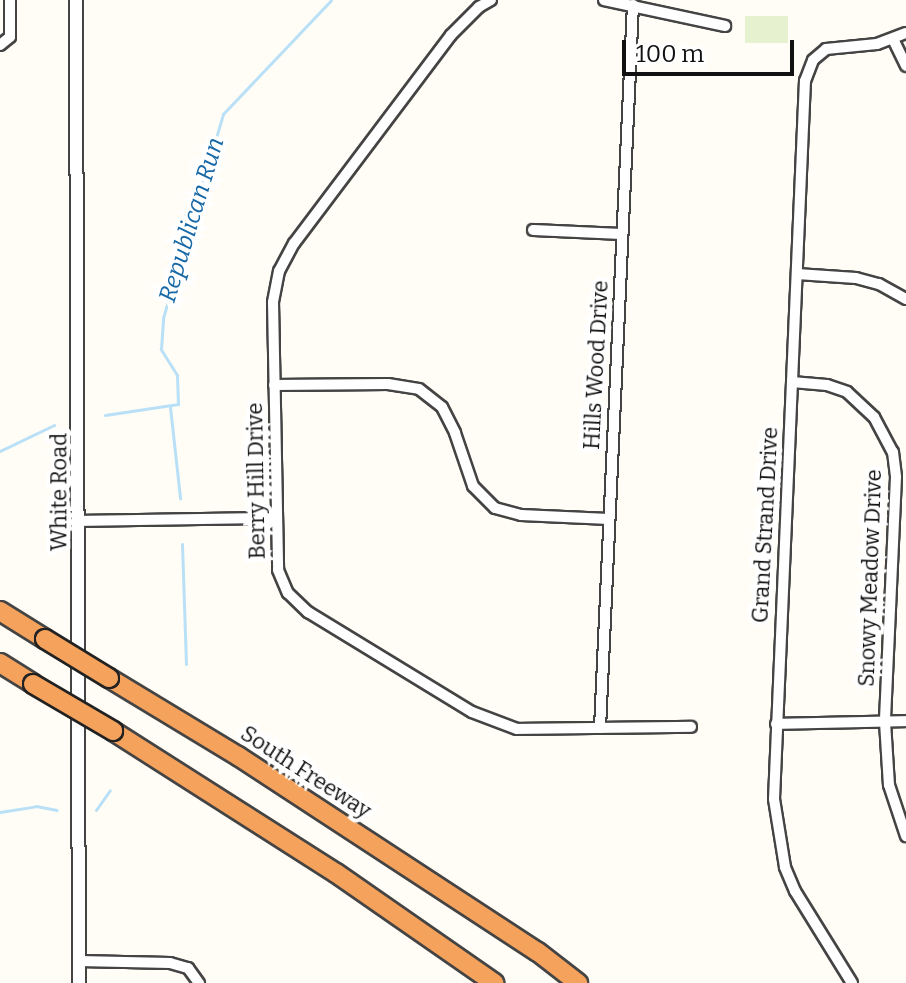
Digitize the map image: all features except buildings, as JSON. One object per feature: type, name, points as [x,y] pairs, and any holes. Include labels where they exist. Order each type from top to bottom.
[{"type":"highway","name":"South Freeway","points":[[0,611],[238,756],[538,952],[578,983]]},
{"type":"highway","points":[[0,663],[336,873],[494,983]]},
{"type":"street","points":[[0,45],[10,37],[10,0]]},
{"type":"street","name":"White Road","points":[[76,0],[80,521],[79,983]]},
{"type":"street","name":"Berry Hill Drive","points":[[491,0],[479,7],[451,35],[294,243],[279,271],[273,302],[275,550],[282,582],[308,612],[472,712],[517,729],[691,727]]},
{"type":"street","points":[[604,0],[725,26]]},
{"type":"street","name":"Hills Wood Drive","points":[[600,728],[633,5]]},
{"type":"street","points":[[906,33],[893,39],[906,66]]},
{"type":"street","name":"Grand Strand Drive","points":[[852,983],[804,908],[785,867],[774,799],[776,724],[805,81],[808,69],[819,53],[835,46],[867,45],[893,39]]},
{"type":"street","points":[[533,230],[622,234]]},
{"type":"street","points":[[797,274],[856,278],[879,284],[906,299]]},
{"type":"street","name":"Snowy Meadow Drive","points":[[792,382],[827,385],[847,392],[874,417],[893,452],[896,477],[885,722],[889,785],[906,836]]},
{"type":"street","points":[[274,385],[388,384],[419,389],[442,407],[473,486],[495,508],[521,515],[609,519]]},
{"type":"street","points":[[80,521],[275,518]]},
{"type":"street","points":[[776,724],[906,721]]},
{"type":"street","points":[[79,961],[170,963],[188,968],[199,983]]},
{"type":"green space","points":[[745,16],[788,16],[788,43],[745,43]]},
{"type":"waterway","name":"Republican Run","points":[[105,415],[178,404],[177,375],[161,349],[163,318],[223,114],[331,0]]},
{"type":"waterway","points":[[170,407],[180,498]]},
{"type":"waterway","name":"Republican Run","points":[[0,451],[54,425]]},
{"type":"waterway","points":[[182,544],[186,664]]},
{"type":"waterway","points":[[96,810],[110,790]]},
{"type":"waterway","points":[[0,812],[36,806],[57,810]]}]
